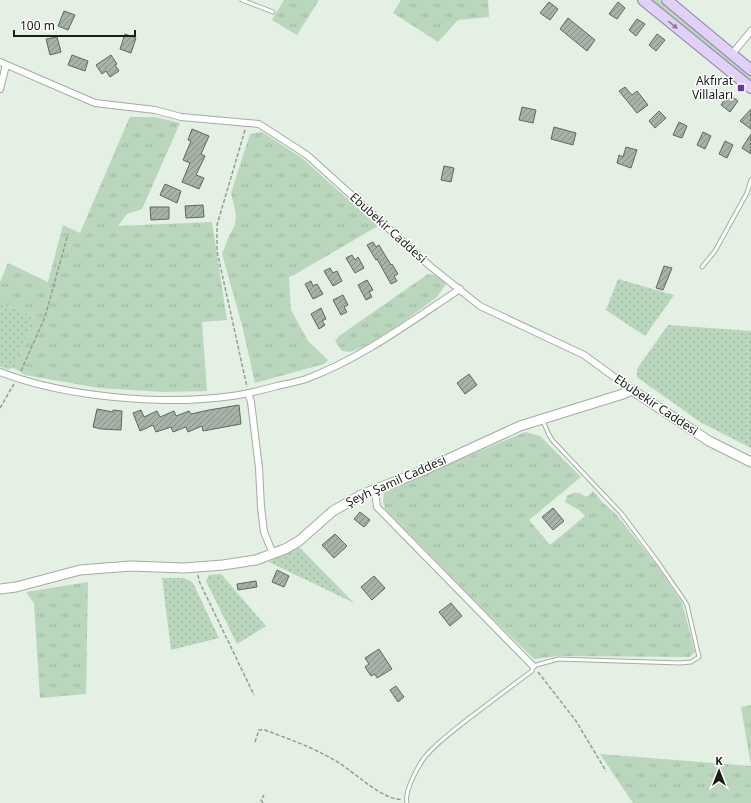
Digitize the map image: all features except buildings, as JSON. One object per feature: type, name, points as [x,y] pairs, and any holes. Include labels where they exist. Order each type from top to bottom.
[{"type":"main road","points":[[643,0],[751,88]]},
{"type":"main road","points":[[666,0],[751,70]]},
{"type":"street","points":[[732,54],[751,32]]},
{"type":"street","name":"Ebubekir Caddesi","points":[[0,62],[95,103],[155,110],[180,117],[258,124],[306,155],[425,261],[480,306],[584,355],[632,390],[709,441],[751,462]]},
{"type":"street","points":[[0,89],[6,65]]},
{"type":"street","points":[[0,372],[17,379],[72,391],[110,396],[192,400],[248,393],[305,379],[341,363],[370,348],[460,290]]},
{"type":"street","name":"Şeyh Şamil Caddesi","points":[[0,589],[16,588],[80,570],[131,566],[184,568],[223,566],[251,561],[273,554],[299,541],[338,507],[361,495],[422,471],[520,426],[632,390]]},
{"type":"street","points":[[248,393],[251,402],[260,468],[261,507],[264,532],[273,554]]},
{"type":"street","points":[[375,490],[377,507],[532,666]]},
{"type":"lane","points":[[242,0],[273,12]]},
{"type":"lane","points":[[702,268],[715,251],[747,193],[751,180]]},
{"type":"lane","points":[[407,803],[405,798],[410,784],[424,759],[461,725],[532,671],[532,666],[558,659],[680,663],[691,662],[699,657],[689,613],[684,600],[658,561],[621,513],[553,441],[542,419]]},
{"type":"path","points":[[247,124],[217,225],[217,251],[248,393]]},
{"type":"path","points":[[0,408],[17,379],[45,317],[68,234]]},
{"type":"path","points":[[197,567],[199,581],[254,695]]},
{"type":"path","points":[[532,666],[576,721],[606,771]]},
{"type":"path","points":[[255,742],[260,730],[265,730],[338,761],[387,796],[397,800],[405,798]]},
{"type":"path","points":[[263,803],[261,800],[264,795]]},
{"type":"green space","points":[[284,0],[319,0],[297,35],[272,20]]},
{"type":"green space","points":[[401,0],[488,0],[489,17],[458,20],[438,42],[393,13]]},
{"type":"green space","points":[[652,0],[659,0],[751,76],[751,81]]},
{"type":"green space","points":[[130,117],[155,117],[180,123],[142,209],[127,214],[118,226],[212,222],[227,320],[202,322],[207,391],[164,392],[99,388],[25,375],[14,368],[34,317],[0,303],[0,282],[8,263],[48,282],[63,225],[80,233]]},
{"type":"green space","points":[[262,132],[302,158],[378,226],[289,277],[291,310],[308,341],[328,360],[324,364],[255,383],[242,325],[222,254],[235,225],[236,214],[231,193],[250,134]]},
{"type":"green space","points":[[428,274],[438,275],[446,284],[437,297],[399,325],[367,345],[350,352],[342,351],[335,341],[339,336]]},
{"type":"green space","points":[[618,279],[674,295],[645,336],[606,310]]},
{"type":"green space","points":[[0,303],[34,317],[14,368],[7,369],[0,367]]},
{"type":"green space","points":[[668,325],[751,331],[751,448],[700,422],[637,377],[637,369]]},
{"type":"green space","points":[[525,432],[540,436],[581,477],[529,520],[550,545],[585,516],[579,510],[565,502],[567,496],[578,493],[588,496],[593,491],[602,502],[616,514],[655,563],[682,603],[695,652],[689,657],[558,656],[534,659],[385,509],[383,502],[384,492]]},
{"type":"green space","points":[[299,547],[354,603],[269,562]]},
{"type":"green space","points":[[221,574],[266,626],[237,644],[206,581],[209,575]]},
{"type":"green space","points":[[162,578],[184,578],[193,583],[219,638],[171,650]]},
{"type":"green space","points":[[88,582],[86,694],[40,698],[34,603],[26,592]]},
{"type":"green space","points":[[751,705],[751,766],[741,707]]},
{"type":"green space","points":[[600,754],[751,766],[751,803],[633,803]]},
{"type":"place","name":"Akfırat Villaları","points":[[741,88]]}]
